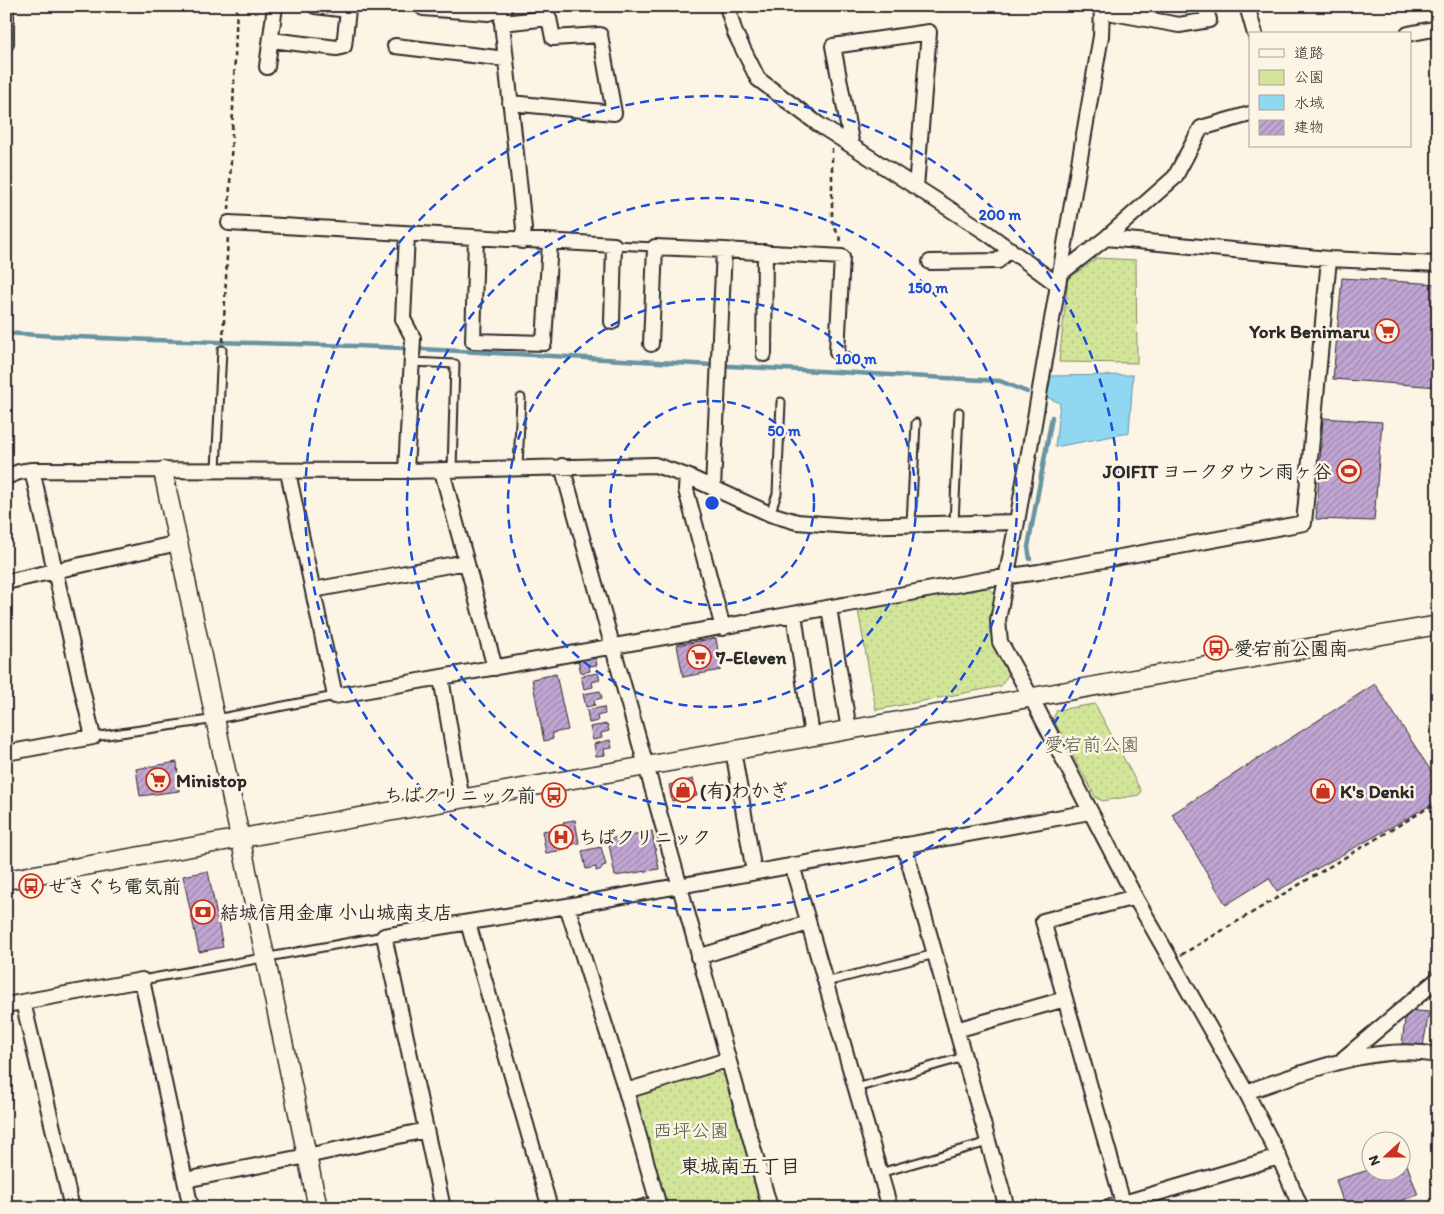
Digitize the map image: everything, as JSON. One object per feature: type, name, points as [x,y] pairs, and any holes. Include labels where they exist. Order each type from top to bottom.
[{"type":"street","points":[[267,67],[275,6]]},
{"type":"street","points":[[271,40],[337,48],[344,46],[348,10],[315,6]]},
{"type":"street","points":[[726,6],[735,34],[758,79],[832,133],[1059,279]]},
{"type":"street","points":[[1205,6],[1209,20],[1179,25],[1102,9],[1101,36],[1017,522],[998,620],[1000,642],[1031,696],[1135,897],[1246,1092],[1279,1157],[1301,1208]]},
{"type":"street","points":[[1247,6],[1254,32]]},
{"type":"street","points":[[423,8],[488,13],[504,7],[502,23],[524,228],[522,241]]},
{"type":"street","points":[[6,14],[6,44]]},
{"type":"street","points":[[502,23],[549,18],[553,38],[600,35],[614,113],[510,103]]},
{"type":"street","points":[[1412,33],[1438,28]]},
{"type":"street","points":[[852,146],[833,46],[929,32],[916,187]]},
{"type":"street","points":[[395,46],[506,59]]},
{"type":"street","points":[[1059,279],[1175,177],[1200,128],[1249,114]]},
{"type":"street","points":[[229,223],[407,235],[614,245],[612,322]]},
{"type":"street","points":[[406,471],[414,338],[404,318],[407,235]]},
{"type":"street","points":[[476,238],[473,341],[544,344],[550,242]]},
{"type":"street","points":[[1106,238],[1329,259],[1438,264]]},
{"type":"street","points":[[651,344],[655,247],[842,257],[837,352]]},
{"type":"street","points":[[930,262],[998,261],[1010,249]]},
{"type":"street","points":[[713,488],[724,250]]},
{"type":"street","points":[[764,354],[765,252]]},
{"type":"street","points":[[288,472],[335,696],[1304,523],[1329,259]]},
{"type":"street","points":[[6,477],[32,470],[163,471],[216,469],[288,472],[655,465],[687,476],[770,514],[806,523],[850,526],[1017,522]]},
{"type":"street","points":[[562,466],[698,957],[770,1208]]},
{"type":"street","points":[[7,751],[93,737],[32,470]]},
{"type":"street","points":[[447,470],[466,562],[495,668]]},
{"type":"street","points":[[163,471],[318,1208]]},
{"type":"street","points":[[687,476],[686,490],[723,628]]},
{"type":"street","points":[[6,582],[55,569],[178,543]]},
{"type":"street","points":[[313,590],[466,562]]},
{"type":"street","points":[[829,608],[848,730]]},
{"type":"street","points":[[794,614],[812,736]]},
{"type":"street","points":[[6,880],[1438,625]]},
{"type":"street","points":[[441,678],[462,800]]},
{"type":"street","points":[[732,750],[754,872]]},
{"type":"street","points":[[443,1208],[384,936],[567,906],[1090,812]]},
{"type":"street","points":[[904,845],[1007,1208]]},
{"type":"street","points":[[792,865],[890,1208]]},
{"type":"street","points":[[1123,1203],[1043,921],[1135,897]]},
{"type":"street","points":[[567,906],[626,1091],[658,1203],[641,1208]]},
{"type":"street","points":[[468,923],[550,1208]]},
{"type":"street","points":[[698,957],[808,923]]},
{"type":"street","points":[[1343,1060],[1438,979]]},
{"type":"street","points":[[6,1005],[142,980],[191,1208]]},
{"type":"street","points":[[956,1030],[1065,999]]},
{"type":"street","points":[[23,1002],[72,1208]]},
{"type":"street","points":[[1246,1092],[1343,1060],[1415,1051],[1438,1054]]},
{"type":"street","points":[[626,1091],[727,1060]]},
{"type":"street","points":[[185,1180],[426,1130]]},
{"type":"street","points":[[1107,1208],[1279,1157]]},
{"type":"lane","points":[[614,245],[655,247]]},
{"type":"lane","points":[[216,469],[222,350]]},
{"type":"lane","points":[[412,362],[455,364],[447,470]]},
{"type":"lane","points":[[518,468],[521,398]]},
{"type":"lane","points":[[770,514],[777,494],[781,402]]},
{"type":"lane","points":[[954,523],[959,412]]},
{"type":"lane","points":[[911,524],[916,423]]},
{"type":"lane","points":[[93,737],[216,718],[335,696]]},
{"type":"lane","points":[[142,980],[384,936]]},
{"type":"lane","points":[[826,982],[935,954]]},
{"type":"lane","points":[[856,1088],[964,1057]]},
{"type":"lane","points":[[880,1173],[988,1142]]},
{"type":"path","points":[[223,338],[237,6]]},
{"type":"path","points":[[832,133],[832,222],[843,244],[842,257]]},
{"type":"path","points":[[1171,961],[1438,802]]},
{"type":"green space","points":[[1097,258],[1136,260],[1137,363],[1059,362],[1068,279]]},
{"type":"green space","points":[[988,588],[995,593],[989,631],[1009,673],[1001,686],[876,710],[858,610]]},
{"type":"green space","name":"愛宕前公園","points":[[1095,704],[1141,791],[1139,795],[1103,801],[1096,798],[1053,719],[1057,710]]},
{"type":"green space","name":"西坪公園","points":[[717,1071],[725,1077],[763,1208],[666,1208],[634,1103],[640,1094]]},
{"type":"water","points":[[1133,375],[1129,433],[1055,447],[1060,403],[1042,395],[1047,376]]},
{"type":"building","name":"York Benimaru","points":[[1342,278],[1438,284],[1438,387],[1333,379]]},
{"type":"building","name":"JOIFIT ヨークタウン雨ヶ谷","points":[[1323,418],[1382,422],[1374,521],[1316,519]]},
{"type":"building","name":"7-Eleven","points":[[716,638],[721,670],[683,677],[677,645]]},
{"type":"building","points":[[595,657],[597,665],[589,666],[590,671],[581,673],[578,660]]},
{"type":"building","points":[[598,673],[600,680],[592,682],[593,687],[584,689],[581,676]]},
{"type":"building","points":[[556,674],[568,730],[552,733],[553,739],[544,741],[532,679]]},
{"type":"building","name":"K's Denki","points":[[1375,684],[1438,782],[1438,801],[1277,891],[1269,878],[1226,905],[1172,814]]},
{"type":"building","points":[[600,691],[602,698],[594,700],[595,705],[586,707],[583,694]]},
{"type":"building","points":[[604,707],[605,714],[597,716],[598,721],[589,723],[587,710]]},
{"type":"building","points":[[607,724],[609,731],[601,733],[602,738],[593,740],[590,727]]},
{"type":"building","points":[[610,740],[612,748],[604,749],[605,755],[596,756],[594,744]]},
{"type":"building","name":"Ministop","points":[[177,762],[179,791],[140,796],[136,769]]},
{"type":"building","name":"(有)わかぎ","points":[[693,779],[697,796],[672,801],[669,785]]},
{"type":"building","name":"ちばクリニック","points":[[575,820],[579,843],[568,845],[569,849],[546,853],[542,831],[564,828],[563,822]]},
{"type":"building","points":[[652,831],[659,869],[615,876],[608,839]]},
{"type":"building","points":[[601,847],[606,865],[596,871],[596,867],[586,869],[582,851]]},
{"type":"building","name":"結城信用金庫 小山城南支店","points":[[208,871],[223,947],[199,952],[183,876]]},
{"type":"building","points":[[1406,1010],[1429,1012],[1423,1046],[1402,1045]]},
{"type":"building","points":[[1362,1172],[1362,1182],[1412,1182],[1412,1178],[1418,1195],[1378,1208],[1345,1208],[1336,1180]]},
{"type":"waterway","points":[[6,333],[401,348],[1000,381],[1027,392]]},
{"type":"waterway","points":[[1030,559],[1028,547],[1052,417]]},
{"type":"place","name":"York Benimaru","points":[[1387,331]]},
{"type":"place","name":"JOIFIT ヨークタウン雨ヶ谷","points":[[1349,471]]},
{"type":"place","name":"愛宕前公園南","points":[[1216,648]]},
{"type":"place","name":"7-Eleven","points":[[699,657]]},
{"type":"place","name":"Ministop","points":[[158,780]]},
{"type":"place","name":"(有)わかぎ","points":[[683,790]]},
{"type":"place","name":"K's Denki","points":[[1323,791]]},
{"type":"place","name":"ちばクリニック前","points":[[554,795]]},
{"type":"place","name":"ちばクリニック","points":[[561,837]]},
{"type":"place","name":"せきぐち電気前","points":[[31,886]]},
{"type":"place","name":"結城信用金庫 小山城南支店","points":[[203,912]]},
{"type":"district","name":"東城南五丁目","points":[[740,1166]]}]
